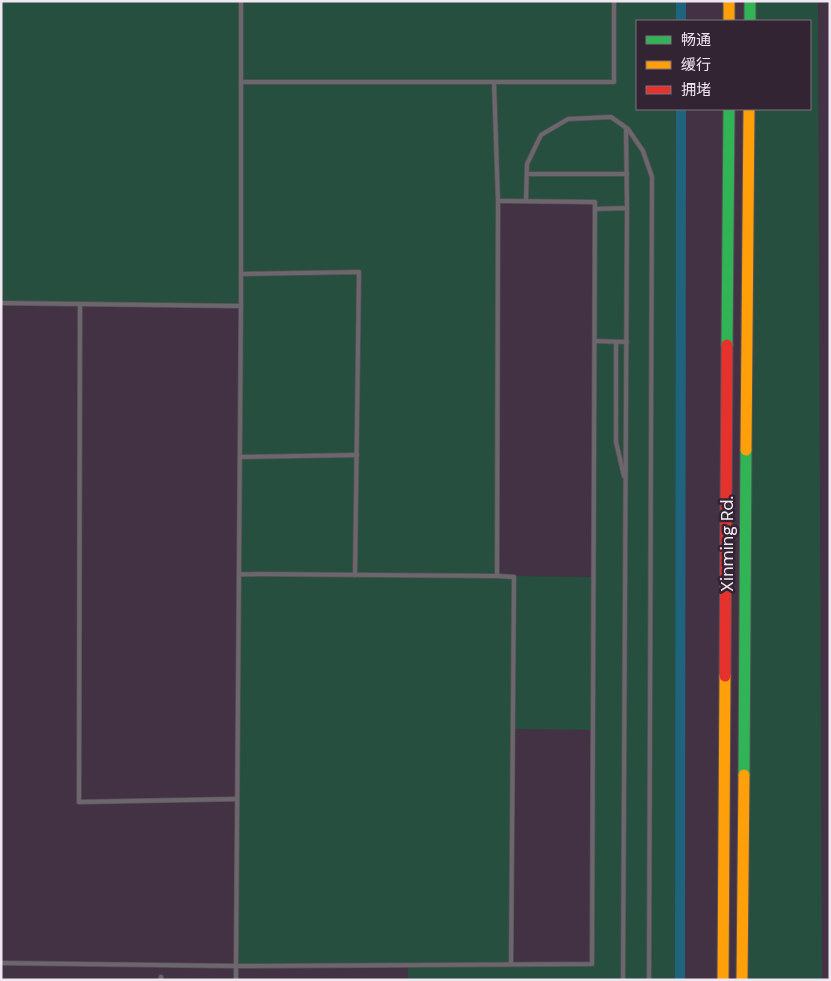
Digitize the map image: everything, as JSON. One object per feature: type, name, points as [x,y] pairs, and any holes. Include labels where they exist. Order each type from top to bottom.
[{"type":"main road","points":[[729,1],[729,20]]},
{"type":"main road","points":[[750,1],[750,20]]},
{"type":"main road","name":"Xinming Rd.","points":[[723,980],[729,110]]},
{"type":"main road","name":"Xinming Rd.","points":[[742,980],[749,110]]},
{"type":"lane","points":[[236,980],[241,1]]},
{"type":"lane","points":[[241,82],[614,82],[614,1]]},
{"type":"lane","points":[[494,82],[498,201],[497,576]]},
{"type":"lane","points":[[526,201],[527,164],[541,135],[568,119],[610,117],[626,128],[643,151],[652,177],[649,980]]},
{"type":"lane","points":[[623,980],[627,342],[626,128]]},
{"type":"lane","points":[[527,174],[627,174]]},
{"type":"lane","points":[[1,963],[236,966],[592,964],[595,202],[498,201]]},
{"type":"lane","points":[[595,209],[627,208]]},
{"type":"lane","points":[[241,274],[359,272],[356,575]]},
{"type":"lane","points":[[1,303],[240,306]]},
{"type":"lane","points":[[80,304],[79,802],[237,799]]},
{"type":"lane","points":[[595,341],[627,342]]},
{"type":"lane","points":[[616,342],[616,442],[626,482]]},
{"type":"lane","points":[[240,457],[357,455]]},
{"type":"lane","points":[[239,574],[514,577],[511,964]]},
{"type":"shaded area","points":[[1,1],[830,1],[830,980],[1,980]]},
{"type":"green space","points":[[1,1],[681,1],[681,20],[636,20],[636,110],[681,110],[678,980],[408,980],[408,965],[236,966],[241,306],[1,303]],"holes":[[[498,201],[595,202],[593,577],[497,576]],[[513,729],[592,730],[592,964],[511,964]]]},
{"type":"green space","points":[[751,1],[818,1],[822,980],[742,980],[750,110],[811,110],[811,20],[750,20]]},
{"type":"waterway","points":[[681,1],[681,20]]},
{"type":"waterway","points":[[680,980],[681,110]]},
{"type":"traffic: fast","points":[[750,1],[750,20]]},
{"type":"traffic: fast","points":[[727,345],[729,110]]},
{"type":"traffic: fast","points":[[744,775],[746,450]]},
{"type":"traffic: slow","points":[[729,1],[729,20]]},
{"type":"traffic: slow","points":[[746,450],[749,110]]},
{"type":"traffic: slow","points":[[723,980],[725,676]]},
{"type":"traffic: slow","points":[[742,980],[744,775]]},
{"type":"traffic: jam","points":[[725,676],[727,345]]}]
